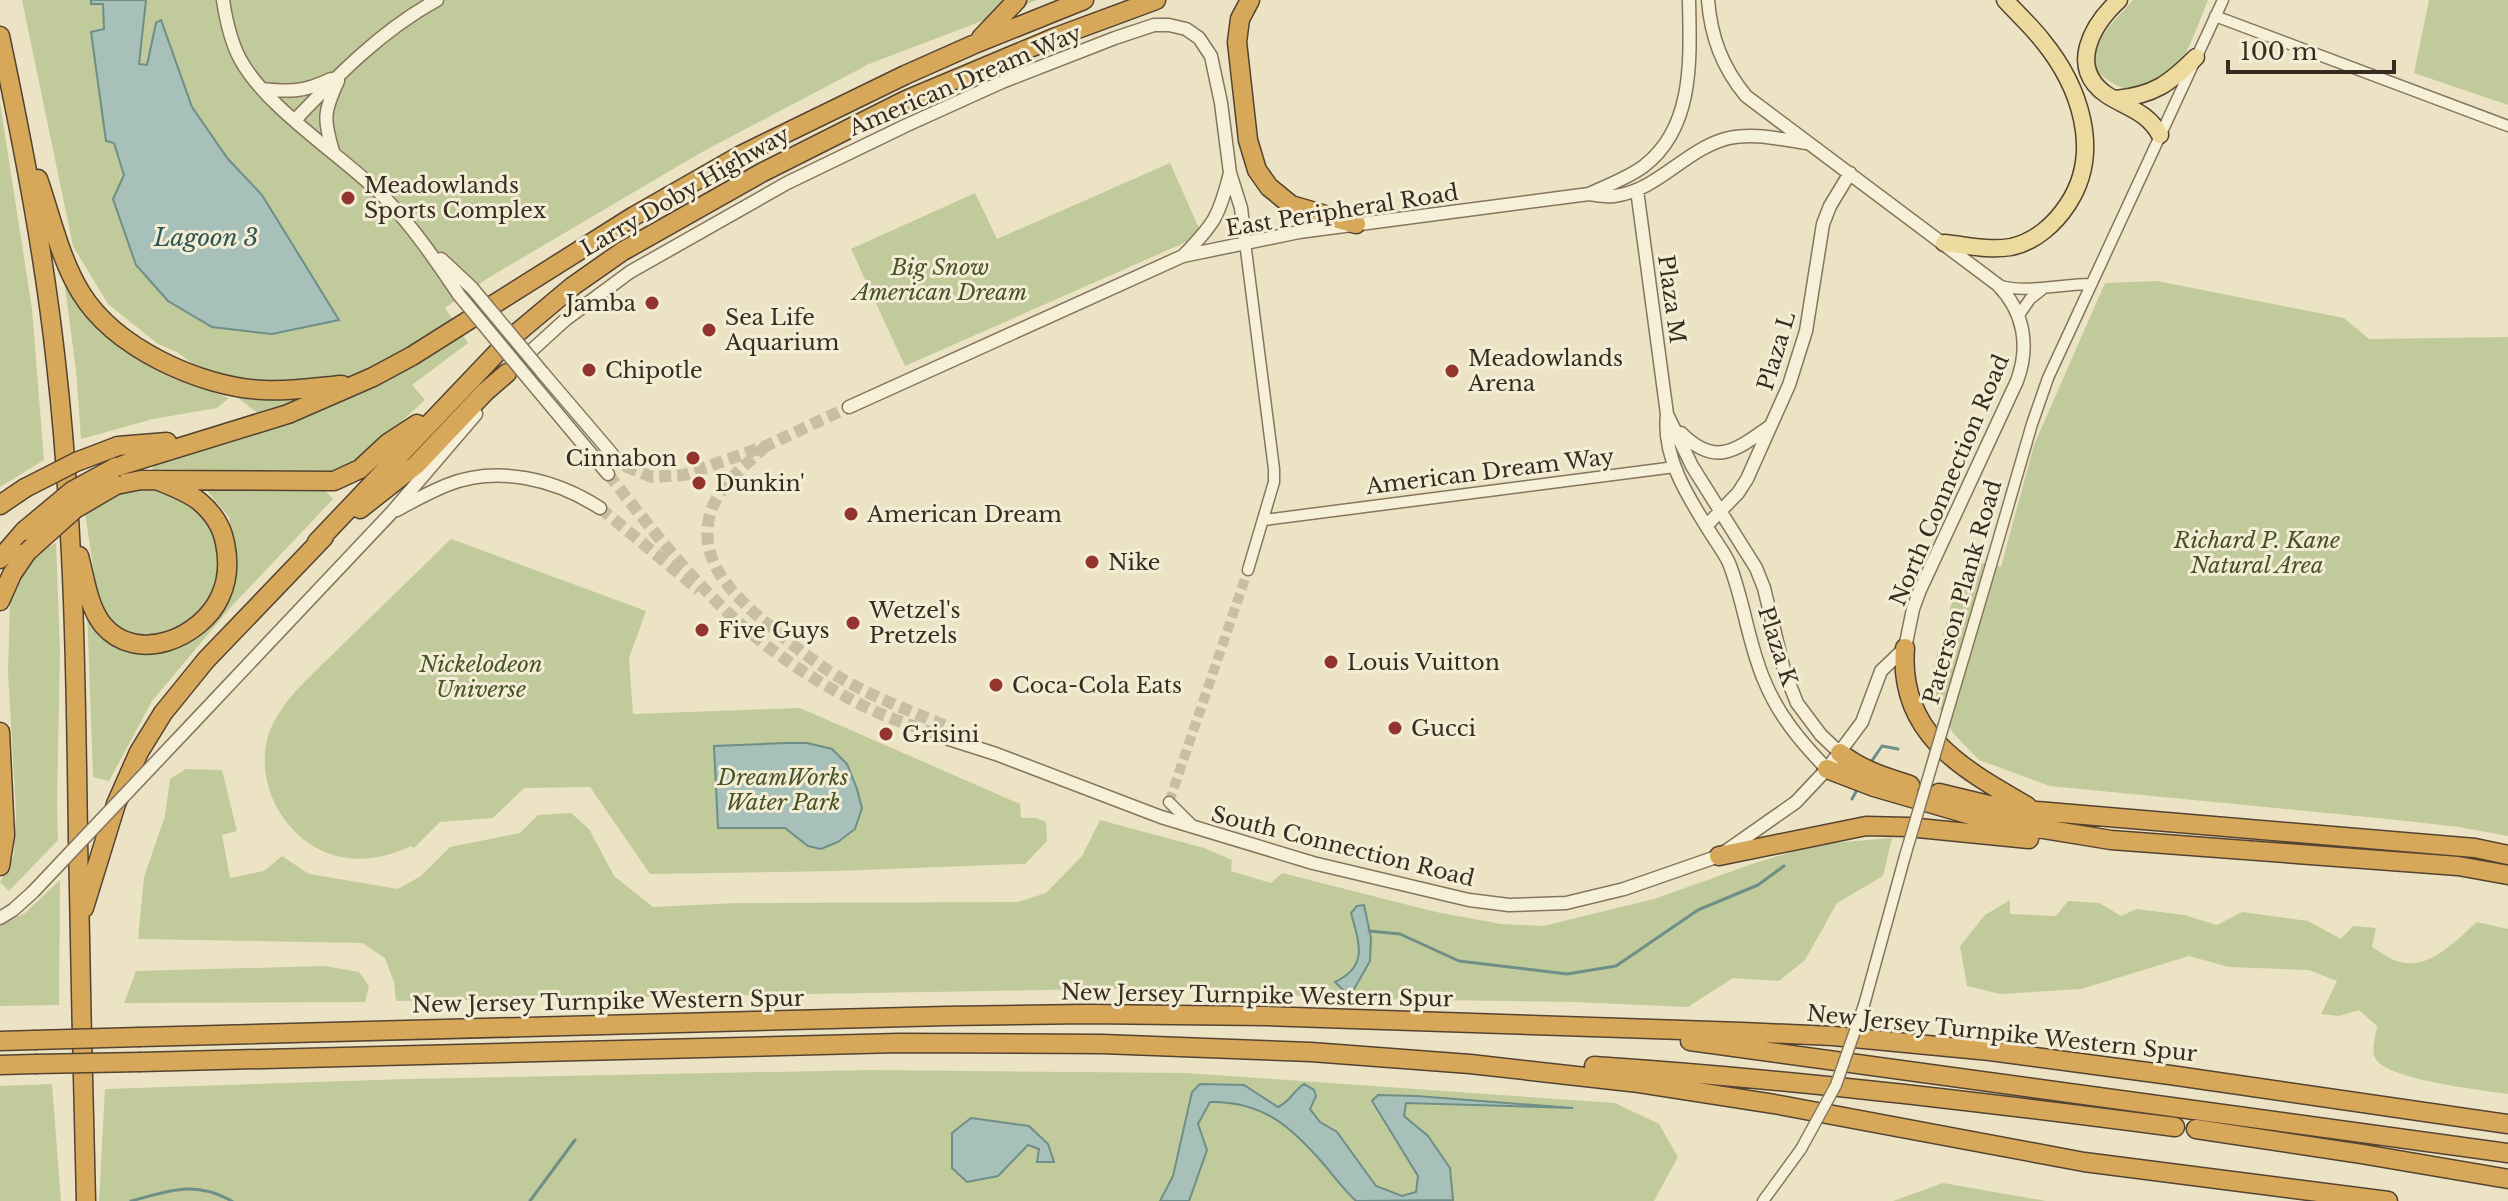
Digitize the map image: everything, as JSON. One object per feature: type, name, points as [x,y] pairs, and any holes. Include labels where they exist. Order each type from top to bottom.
[{"type":"highway","points":[[977,43],[1017,0]]},
{"type":"highway","name":"Larry Doby Highway","points":[[206,438],[288,414],[402,362],[596,239],[703,176],[832,109],[977,43],[1084,0]]},
{"type":"highway","name":"Larry Doby Highway","points":[[317,542],[496,352],[549,304],[606,262],[674,220],[798,153],[906,100],[1043,42],[1156,0]]},
{"type":"highway","points":[[1250,0],[1240,19],[1237,42],[1248,140],[1257,170],[1269,187],[1291,205],[1356,224]]},
{"type":"highway","points":[[0,36],[19,125],[51,324],[70,525],[86,1201]]},
{"type":"highway","points":[[19,125],[74,281],[95,312],[125,339],[184,371],[238,387],[268,390],[357,384]]},
{"type":"highway","points":[[80,922],[116,804],[139,752],[194,673],[317,542],[416,465],[507,373]]},
{"type":"highway","points":[[0,601],[12,574],[27,552],[116,476],[141,480],[334,481],[354,473],[388,443],[441,409]]},
{"type":"highway","points":[[0,505],[65,467],[118,446],[206,438]]},
{"type":"highway","points":[[0,559],[24,531],[72,491],[206,438]]},
{"type":"highway","points":[[70,525],[93,605],[104,626],[116,637],[140,644],[166,642],[182,636],[204,621],[220,597],[227,578],[226,547],[220,527],[203,504],[156,480]]},
{"type":"highway","points":[[1905,648],[1904,671],[1909,695],[1937,743],[1972,774],[2037,811]]},
{"type":"highway","points":[[0,732],[5,835],[0,866]]},
{"type":"highway","points":[[1840,753],[1852,772]]},
{"type":"highway","points":[[1827,769],[1852,772],[1988,820],[2111,840],[2458,866],[2508,875]]},
{"type":"highway","points":[[1877,781],[1971,802],[2037,811],[2450,846],[2508,855]]},
{"type":"highway","points":[[1719,856],[1827,832],[1882,826],[2066,843],[2111,840]]},
{"type":"highway","name":"New Jersey Turnpike Western Spur","points":[[0,1041],[851,1018],[1086,1014],[1266,1016],[1805,1035],[1947,1047],[2170,1075],[2508,1124]]},
{"type":"highway","points":[[1608,1028],[1644,1036],[1809,1055],[2508,1153]]},
{"type":"highway","points":[[0,1065],[963,1042],[1253,1048],[1520,1069],[1639,1083],[1774,1104],[2084,1162],[2388,1201]]},
{"type":"highway","points":[[1520,1069],[1565,1064],[1717,1075],[1983,1102],[2175,1127]]},
{"type":"highway","points":[[2419,1111],[2508,1111]]},
{"type":"highway","points":[[2196,1129],[2508,1179]]},
{"type":"main road","points":[[1944,243],[1992,249],[2011,247],[2030,240],[2061,214],[2082,173],[2085,137],[2080,110],[2069,81],[2043,40],[2005,0]]},
{"type":"main road","points":[[2119,0],[2097,25],[2089,40],[2086,56],[2093,80],[2103,92],[2146,116],[2160,135]]},
{"type":"main road","points":[[2116,99],[2145,94],[2162,87],[2196,57]]},
{"type":"street","points":[[223,0],[234,46],[245,68],[262,89],[383,197],[424,243],[472,288],[612,454]]},
{"type":"street","points":[[295,120],[376,42],[409,15],[437,0]]},
{"type":"street","points":[[1589,194],[1644,166],[1659,152],[1676,125],[1686,94],[1689,0]]},
{"type":"street","name":"North Connection Road","points":[[1708,0],[1716,47],[1738,86],[1758,105],[1998,285],[2019,315],[2024,343],[2021,370],[1920,590],[1905,648]]},
{"type":"street","name":"Paterson Plank Road","points":[[1763,1201],[1801,1149],[1836,1085],[1864,1005],[1905,856],[2043,393],[2090,284],[2223,0]]},
{"type":"street","points":[[2215,16],[2508,126]]},
{"type":"street","name":"American Dream Way","points":[[0,918],[33,892],[393,511],[507,373],[549,333],[597,295],[640,266],[730,214],[842,155],[1002,82],[1147,26],[1161,24],[1182,28],[1206,45],[1216,79],[1230,173],[1241,208],[1274,469],[1274,482],[1248,570]]},
{"type":"street","points":[[262,89],[305,90],[341,74]]},
{"type":"street","points":[[334,152],[326,128],[325,112],[341,74]]},
{"type":"street","name":"East Peripheral Road","points":[[849,407],[1183,256],[1245,242],[1356,224],[1589,194],[1612,197],[1637,190],[1696,152],[1728,138],[1762,136],[1809,143]]},
{"type":"street","points":[[1183,256],[1215,220],[1230,173]]},
{"type":"street","name":"Plaza L","points":[[1706,526],[1738,493],[1747,479],[1789,385],[1806,331],[1823,224],[1850,173]]},
{"type":"street","name":"Plaza M","points":[[1637,190],[1667,414],[1665,428],[1675,467],[1689,499],[1706,526]]},
{"type":"street","points":[[424,243],[459,295],[608,474]]},
{"type":"street","points":[[1998,285],[2011,288],[2090,284]]},
{"type":"street","points":[[2019,315],[2030,299],[2046,287]]},
{"type":"street","name":"Plaza M","points":[[1667,414],[1692,466],[1720,511]]},
{"type":"street","points":[[1676,428],[1704,451],[1720,453],[1739,448],[1771,425]]},
{"type":"street","name":"American Dream Way","points":[[1264,520],[1675,467]]},
{"type":"street","points":[[393,511],[447,485],[491,476],[527,478],[551,484],[600,508]]},
{"type":"street","name":"Plaza K","points":[[1720,511],[1756,568],[1764,588],[1784,670],[1797,703],[1821,735],[1840,753]]},
{"type":"street","name":"Plaza K","points":[[1706,526],[1728,562],[1771,697],[1790,728],[1827,769]]},
{"type":"street","points":[[1719,856],[1785,811],[1827,769],[1862,722],[1881,671],[1905,648]]},
{"type":"street","name":"South Connection Road","points":[[951,734],[966,743],[1197,830],[1352,873],[1469,900],[1509,905],[1566,903],[1600,896],[1719,856]]},
{"type":"street","points":[[1169,802],[1197,830]]},
{"type":"green space","name":"Meadowlands Sports Complex","points":[[22,0],[1037,0],[869,64],[702,152],[488,278],[445,308],[468,343],[412,385],[425,400],[360,459],[334,473],[152,471],[153,465],[276,427],[177,352],[158,344],[108,304],[73,246]]},
{"type":"green space","points":[[2133,0],[2208,0],[2178,66],[2164,81],[2140,88],[2118,86],[2096,70],[2094,61],[2103,36]]},
{"type":"green space","points":[[2429,0],[2508,0],[2508,105],[2414,73]]},
{"type":"green space","points":[[0,103],[32,309],[44,460],[0,487]]},
{"type":"green space","name":"Big Snow American Dream","points":[[1170,163],[1202,235],[905,366],[851,249],[975,193],[997,239]]},
{"type":"green space","points":[[64,280],[112,339],[171,378],[229,398],[217,408],[153,419],[81,439]]},
{"type":"green space","name":"Richard P. Kane Natural Area","points":[[2157,281],[2344,318],[2369,339],[2508,337],[2508,836],[2398,820],[2050,786],[1979,760],[1953,733],[1928,688],[1951,605],[1973,561],[2001,567],[2034,445],[2105,283]]},
{"type":"green space","points":[[143,486],[179,497],[198,511],[213,537],[218,571],[215,587],[193,617],[159,633],[141,634],[124,631],[110,621],[99,604],[85,512],[121,491]]},
{"type":"green space","points":[[203,486],[324,489],[333,499],[231,607],[152,701],[109,781],[93,777],[87,609],[98,628],[174,648],[232,586],[237,559],[229,517]]},
{"type":"green space","points":[[451,539],[646,611],[629,658],[633,714],[800,708],[1020,804],[1021,818],[1046,822],[1047,841],[1025,864],[650,874],[590,787],[524,788],[493,818],[440,822],[414,848],[411,846],[372,858],[345,858],[319,849],[294,831],[274,802],[268,786],[265,752],[276,718],[304,682]]},
{"type":"green space","points":[[56,543],[60,650],[58,840],[9,891],[0,882],[14,855],[16,812],[8,673],[10,598],[36,553]]},
{"type":"green space","points":[[186,769],[222,770],[237,831],[222,835],[230,878],[264,871],[282,856],[309,874],[398,889],[421,876],[450,847],[520,833],[538,815],[571,813],[589,829],[614,876],[653,907],[738,903],[1018,902],[1046,893],[1082,856],[1100,820],[1204,848],[1232,860],[1231,871],[1271,883],[1282,873],[1436,912],[1501,924],[1543,926],[1654,899],[1819,844],[1892,838],[1883,876],[1837,903],[1805,960],[1779,981],[1733,978],[1688,1007],[1361,999],[1165,988],[396,1001],[394,982],[385,958],[362,943],[138,939],[144,877],[165,816],[170,779]]},
{"type":"green space","points":[[60,880],[59,1005],[0,1006],[0,926],[25,913]]},
{"type":"green space","points":[[2010,900],[2010,914],[2056,916],[2068,901],[2099,903],[2121,916],[2137,909],[2184,915],[2217,925],[2242,912],[2308,921],[2341,939],[2353,926],[2376,928],[2372,947],[2393,960],[2411,963],[2422,962],[2442,952],[2477,922],[2508,929],[2508,1094],[2436,1083],[2383,1066],[2374,1054],[2377,1026],[2359,1010],[2339,1016],[2321,1014],[2337,981],[2309,970],[2229,967],[2189,956],[2081,989],[2000,994],[1967,986],[1960,946],[1985,915]]},
{"type":"green space","points":[[325,966],[359,972],[369,986],[365,1002],[124,1003],[136,971]]},
{"type":"green space","points":[[872,1070],[1186,1073],[1615,1103],[1659,1124],[1678,1157],[1654,1201],[99,1201],[105,1089],[408,1079]]},
{"type":"green space","points":[[52,1084],[61,1201],[0,1201],[0,1086]]},
{"type":"green space","points":[[1943,1183],[2046,1201],[1893,1201]]},
{"type":"water","name":"Lagoon 3","points":[[91,0],[146,0],[139,64],[147,65],[156,23],[161,20],[192,107],[228,159],[262,195],[339,320],[272,334],[212,327],[168,301],[136,265],[113,199],[124,175],[114,143],[106,141],[91,32],[104,29],[103,4],[91,4]]},
{"type":"water","points":[[807,743],[832,749],[847,764],[862,808],[855,829],[838,842],[821,849],[808,846],[785,828],[718,828],[714,746]]},
{"type":"water","points":[[1364,905],[1371,938],[1370,961],[1353,991],[1344,991],[1335,982],[1353,969],[1359,953],[1351,913],[1357,906]]},
{"type":"water","points":[[1200,1084],[1244,1085],[1278,1107],[1304,1084],[1314,1090],[1316,1096],[1310,1109],[1320,1122],[1337,1132],[1376,1186],[1402,1196],[1416,1192],[1418,1176],[1372,1101],[1378,1095],[1573,1108],[1406,1103],[1404,1116],[1428,1136],[1450,1168],[1453,1200],[1356,1201],[1302,1141],[1276,1120],[1246,1106],[1210,1102],[1198,1124],[1207,1150],[1189,1201],[1160,1201],[1173,1176],[1192,1092]]},
{"type":"water","points":[[971,1118],[1029,1126],[1048,1144],[1054,1162],[1037,1162],[1039,1149],[1028,1145],[998,1176],[967,1182],[952,1168],[952,1133]]},
{"type":"waterway","points":[[1869,765],[1882,746],[1898,749]]},
{"type":"waterway","points":[[1852,799],[1857,790]]},
{"type":"waterway","points":[[1369,931],[1400,934],[1459,961],[1567,974],[1616,966],[1698,910],[1758,885],[1784,866]]},
{"type":"waterway","points":[[530,1201],[575,1140]]},
{"type":"waterway","points":[[131,1201],[182,1189],[206,1191],[232,1201]]},
{"type":"tunnel","points":[[612,454],[627,467],[652,477],[684,475],[766,446],[849,407]]},
{"type":"tunnel","points":[[766,446],[727,484],[711,511],[708,543],[726,583],[747,606],[835,675],[953,729]]},
{"type":"tunnel","points":[[608,474],[692,576],[738,622],[770,648],[822,683],[869,709],[949,739]]},
{"type":"tunnel","points":[[600,508],[699,590]]},
{"type":"tunnel","points":[[1169,802],[1248,570]]},
{"type":"place","name":"Meadowlands Sports Complex","points":[[348,198]]},
{"type":"place","name":"Jamba","points":[[652,303]]},
{"type":"place","name":"Sea Life Aquarium","points":[[709,330]]},
{"type":"place","name":"Chipotle","points":[[589,370]]},
{"type":"place","name":"Meadowlands Arena","points":[[1452,371]]},
{"type":"place","name":"Cinnabon","points":[[693,458]]},
{"type":"place","name":"Dunkin'","points":[[699,483]]},
{"type":"place","name":"American Dream","points":[[851,514]]},
{"type":"place","name":"Nike","points":[[1092,562]]},
{"type":"place","name":"Wetzel's Pretzels","points":[[853,623]]},
{"type":"place","name":"Five Guys","points":[[702,630]]},
{"type":"place","name":"Louis Vuitton","points":[[1331,662]]},
{"type":"place","name":"Coca-Cola Eats","points":[[996,685]]},
{"type":"place","name":"Gucci","points":[[1395,728]]},
{"type":"place","name":"Grisini","points":[[886,734]]},
{"type":"park label","name":"Nickelodeon Universe","points":[[481,676]]},
{"type":"park label","name":"DreamWorks Water Park","points":[[783,790]]}]
